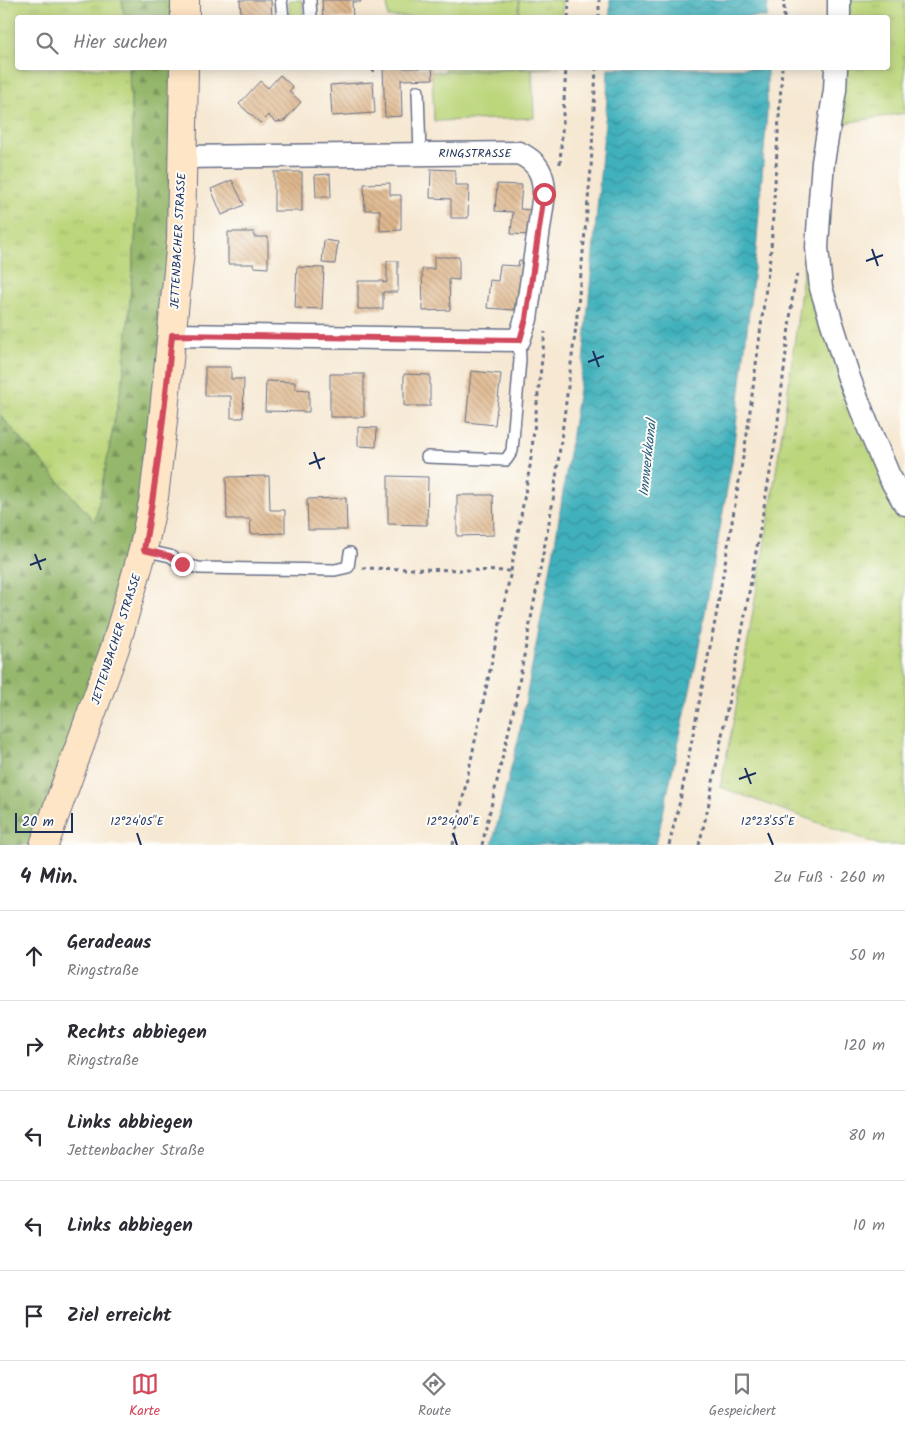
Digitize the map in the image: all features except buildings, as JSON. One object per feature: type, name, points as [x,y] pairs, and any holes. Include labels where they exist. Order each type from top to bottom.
[{"type":"street","points":[[185,0],[185,15]]},
{"type":"street","points":[[839,15],[840,0]]},
{"type":"street","name":"JETTENBACHER STRASSE","points":[[44,845],[115,648],[144,550],[154,497],[181,240],[184,70]]},
{"type":"street","points":[[836,70],[835,90],[823,162],[820,200],[817,248],[821,288],[847,370],[867,424],[889,476],[905,504]]},
{"type":"street","name":"RINGSTRASSE","points":[[183,157],[519,153],[530,158],[538,168],[544,182],[544,194],[526,319],[520,340]]},
{"type":"street","points":[[172,335],[520,340]]},
{"type":"lane","points":[[281,0],[283,15]]},
{"type":"lane","points":[[310,0],[311,15]]},
{"type":"lane","points":[[418,91],[420,154]]},
{"type":"lane","points":[[427,457],[506,460],[512,451],[520,340]]},
{"type":"lane","points":[[144,550],[170,556],[182,564],[199,568],[335,570],[348,567],[350,553]]},
{"type":"path","points":[[568,15],[569,0]]},
{"type":"path","points":[[598,15],[599,0]]},
{"type":"path","points":[[784,0],[784,15]]},
{"type":"path","points":[[373,70],[374,76]]},
{"type":"path","points":[[482,845],[515,704],[553,501],[576,326],[591,169],[596,70]]},
{"type":"path","points":[[669,845],[680,802],[716,616],[747,434],[771,249],[782,70]]},
{"type":"path","points":[[699,845],[708,808],[742,631],[771,467],[793,293],[799,267]]},
{"type":"path","points":[[348,567],[511,571]]},
{"type":"green space","points":[[0,0],[122,0],[124,15],[15,15],[15,70],[129,70],[137,217],[124,371],[95,522],[0,415]]},
{"type":"green space","points":[[122,0],[174,0],[174,15],[124,15]]},
{"type":"green space","points":[[289,0],[302,0],[303,15],[290,15]]},
{"type":"green space","points":[[387,0],[519,0],[519,15],[388,15]]},
{"type":"green space","points":[[519,0],[562,0],[562,15],[519,15]]},
{"type":"green space","points":[[848,0],[905,0],[905,113],[838,124],[843,70],[890,70],[890,15],[847,15]]},
{"type":"green space","points":[[129,70],[175,70],[169,275],[153,438],[130,567],[34,845],[0,845],[0,415],[95,522],[124,371],[137,217]]},
{"type":"green space","points":[[445,70],[502,70],[445,72]]},
{"type":"green space","points":[[532,70],[534,118],[434,121],[432,72]]},
{"type":"green space","points":[[808,230],[905,515],[905,845],[880,845],[720,787],[770,512],[791,371]]},
{"type":"water","points":[[610,0],[768,0],[767,15],[610,15]]},
{"type":"water","name":"Innwerkkanal","points":[[608,70],[767,70],[767,113],[756,251],[732,461],[696,663],[656,845],[492,845],[519,736],[555,544],[583,363],[607,100]]},
{"type":"route","points":[[182,564],[170,556],[144,550],[154,497],[172,335],[520,340],[526,319],[544,194]]}]
